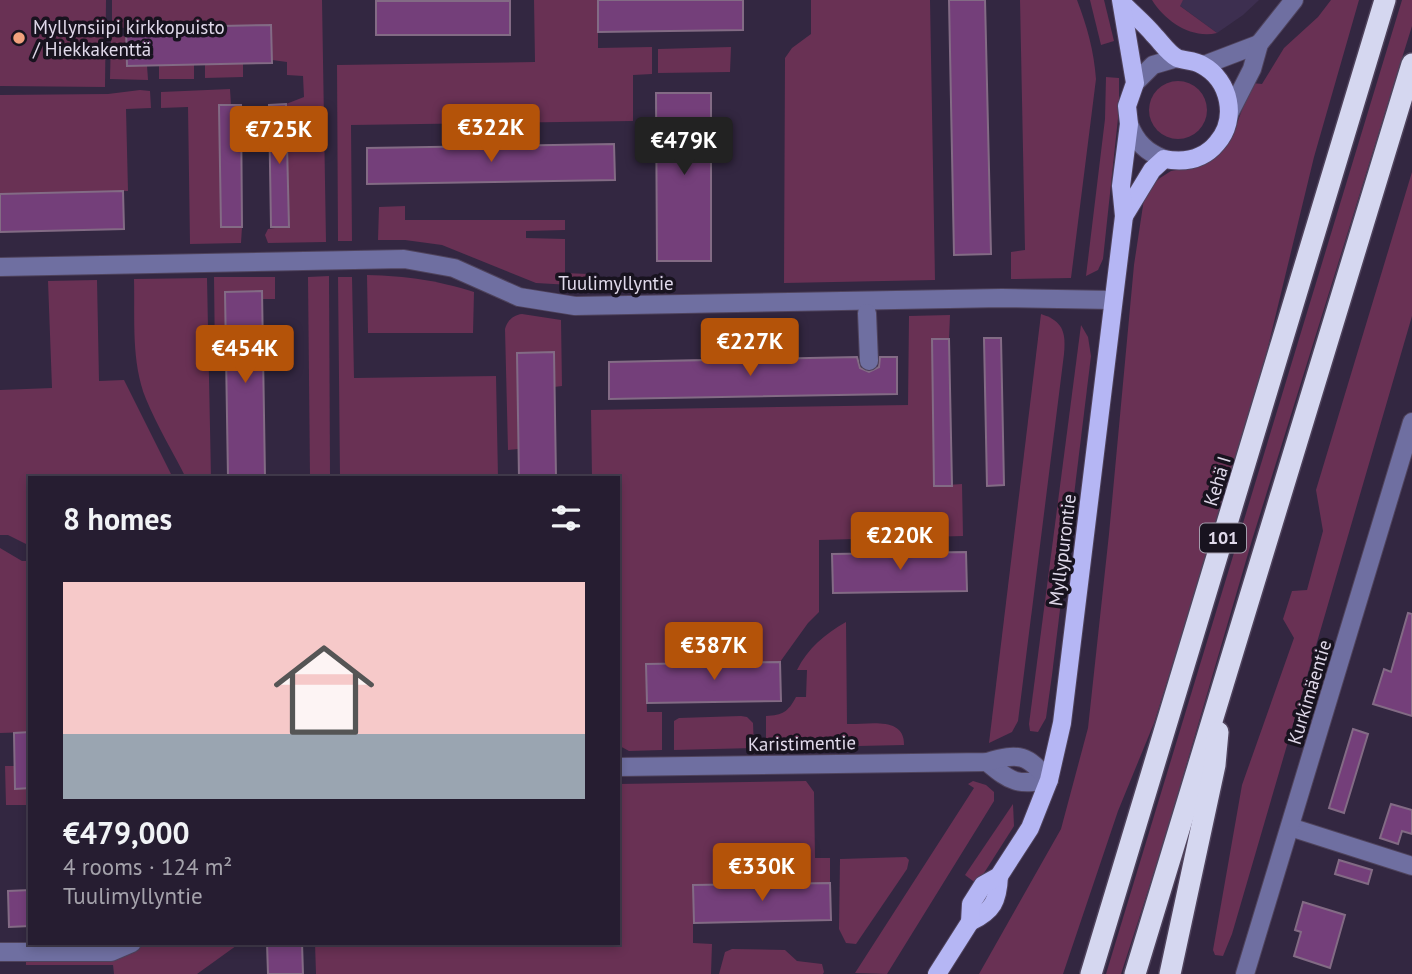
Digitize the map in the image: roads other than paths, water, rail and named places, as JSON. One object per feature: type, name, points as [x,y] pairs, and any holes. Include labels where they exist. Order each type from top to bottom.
[{"type":"highway","name":"Kehä I","points":[[1091,974],[1385,0]]},
{"type":"highway","name":"101","points":[[1135,974],[1412,64]]},
{"type":"highway","points":[[1170,974],[1215,765],[1223,684]]},
{"type":"main road","points":[[1122,2],[1177,58],[1203,65],[1212,71],[1223,86],[1229,104],[1225,132],[1208,152],[1182,161],[1164,159]]},
{"type":"main road","points":[[1122,2],[1135,83],[1127,106],[1129,124]]},
{"type":"main road","name":"Myllypurontie","points":[[937,974],[970,922],[986,914],[998,895],[999,877],[1030,828],[1049,780],[1058,742],[1067,689],[1124,216],[1121,186],[1129,124]]},
{"type":"main road","name":"Myllypurontie","points":[[1124,216],[1152,170],[1164,159]]},
{"type":"street","points":[[1229,114],[1252,68],[1259,44],[1294,0]]},
{"type":"street","points":[[1203,65],[1259,44]]},
{"type":"street","points":[[1135,83],[1153,65],[1177,58]]},
{"type":"street","points":[[1129,124],[1132,134],[1146,150],[1164,159]]},
{"type":"street","name":"Tuulimyllyntie","points":[[0,267],[404,259],[454,268],[519,297],[575,306],[1002,298],[1113,300]]},
{"type":"street","points":[[867,313],[869,362]]},
{"type":"street","name":"Kurkimäentie","points":[[1245,974],[1407,456],[1412,422]]},
{"type":"street","name":"Karistimentie","points":[[620,767],[987,762],[1007,756],[1031,760],[1049,780]]},
{"type":"street","points":[[1290,827],[1412,866]]},
{"type":"street","points":[[0,952],[111,952],[127,945]]},
{"type":"place","name":"Myllynsiipi kirkkopuisto / Hiekkakenttä","points":[[19,38]]}]
